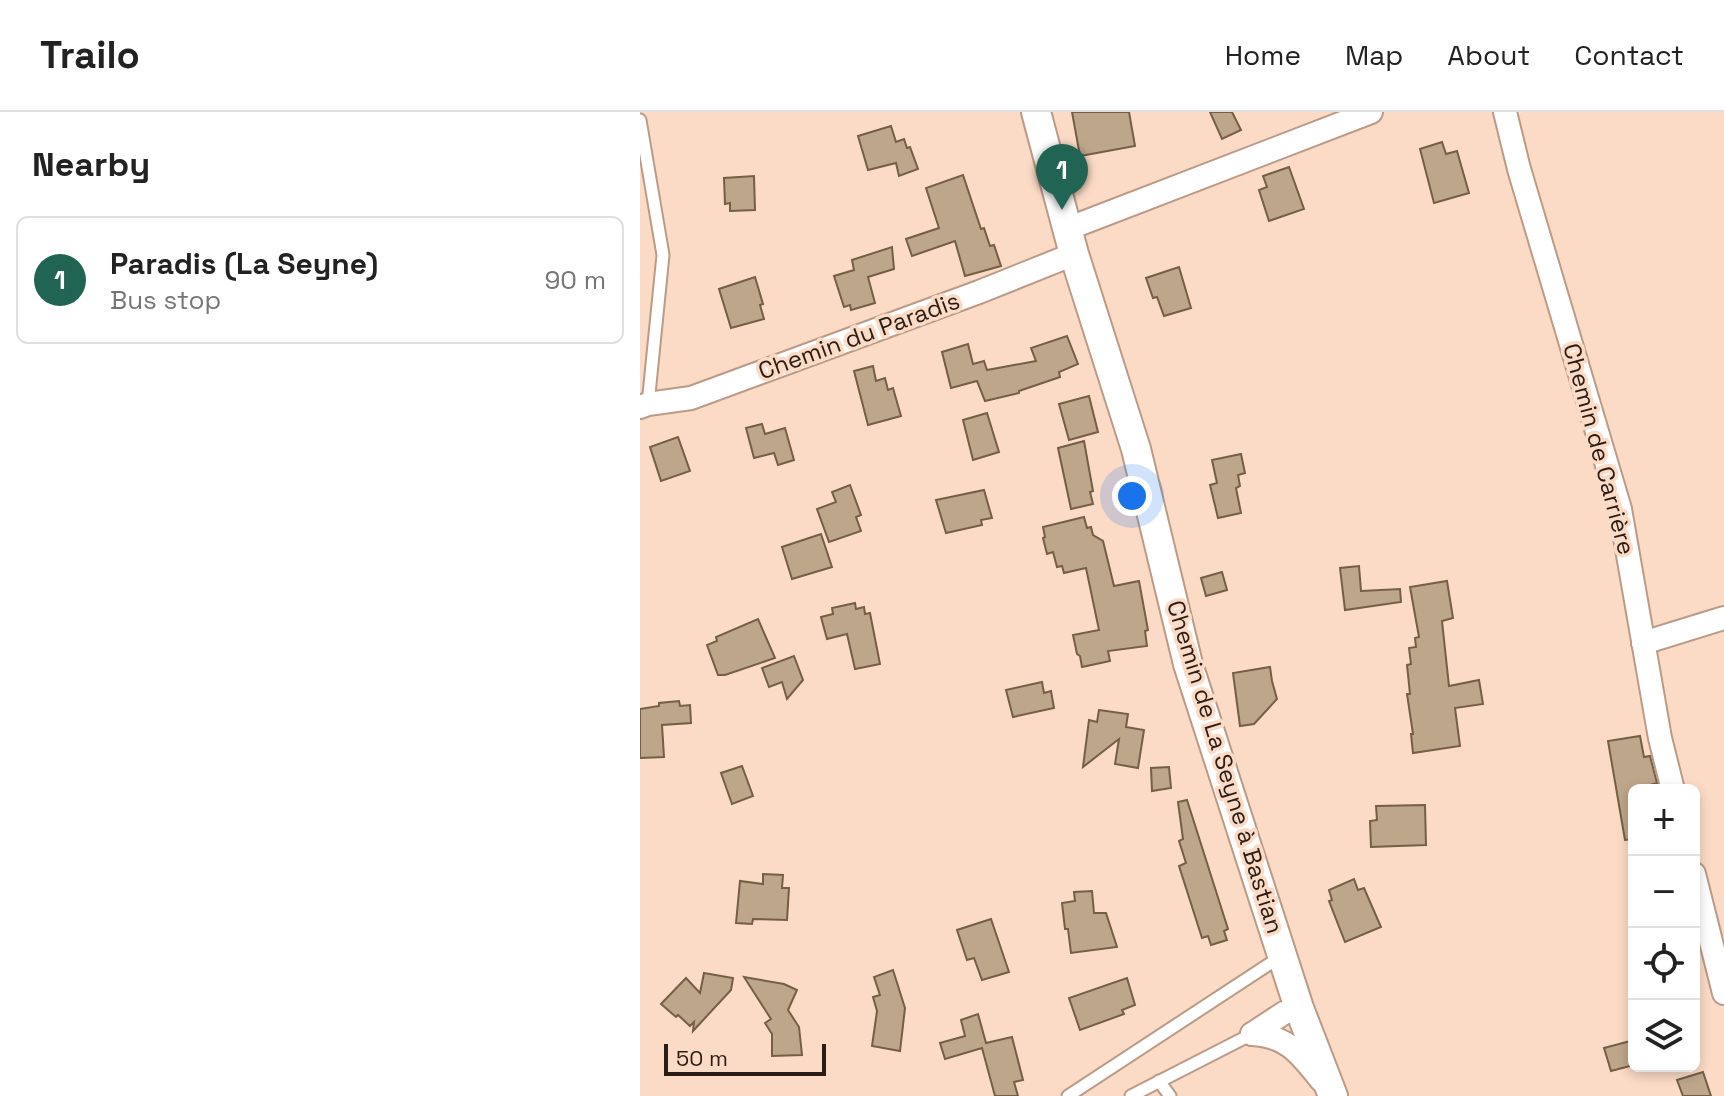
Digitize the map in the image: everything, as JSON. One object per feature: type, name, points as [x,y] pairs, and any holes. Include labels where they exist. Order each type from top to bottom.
[{"type":"street","name":"Chemin de La Seyne à Bastian","points":[[1036,112],[1071,242],[1136,449],[1188,664],[1299,1008],[1332,1095]]},
{"type":"street","name":"Chemin du Paradis","points":[[644,406],[691,398],[979,292],[1071,242],[1371,112]]},
{"type":"street","name":"Chemin de Carrière","points":[[1505,112],[1519,169],[1620,509],[1660,738],[1672,784]]},
{"type":"street","points":[[1643,643],[1724,618]]},
{"type":"street","points":[[1700,898],[1724,993]]},
{"type":"street","points":[[1252,1034],[1284,1013],[1299,1008]]},
{"type":"street","points":[[1252,1034],[1270,1035],[1298,1052],[1332,1095]]},
{"type":"lane","points":[[640,120],[663,255],[644,406]]},
{"type":"lane","points":[[1068,1096],[1283,955]]},
{"type":"lane","points":[[1131,1096],[1252,1034]]},
{"type":"lane","points":[[1159,1081],[1170,1096]]},
{"type":"building","points":[[1072,112],[1129,112],[1135,146],[1080,156]]},
{"type":"building","points":[[1210,112],[1232,112],[1241,130],[1222,139]]},
{"type":"building","points":[[891,126],[896,142],[904,139],[907,148],[910,147],[918,169],[899,176],[896,163],[868,170],[858,136]]},
{"type":"building","points":[[1442,142],[1446,154],[1457,151],[1469,193],[1434,203],[1420,149]]},
{"type":"building","points":[[1289,167],[1304,209],[1269,221],[1259,190],[1267,187],[1263,176]]},
{"type":"building","points":[[963,175],[981,229],[984,228],[990,246],[994,245],[1001,266],[965,276],[955,241],[912,256],[906,239],[939,228],[926,188]]},
{"type":"building","points":[[754,176],[755,210],[730,211],[730,203],[725,204],[724,178]]},
{"type":"building","points":[[892,247],[894,269],[868,277],[875,303],[851,310],[850,305],[844,307],[834,276],[854,270],[852,260]]},
{"type":"building","points":[[1179,267],[1191,308],[1164,316],[1146,278]]},
{"type":"building","points":[[755,277],[764,319],[731,328],[719,289]]},
{"type":"building","points":[[1067,336],[1078,364],[1059,372],[1060,377],[1019,393],[985,401],[977,381],[951,388],[942,352],[968,344],[973,364],[984,361],[987,370],[1036,361],[1031,348]]},
{"type":"building","points":[[873,366],[876,381],[885,378],[888,390],[893,388],[901,416],[868,425],[854,371]]},
{"type":"building","points":[[1089,396],[1098,432],[1069,440],[1059,404]]},
{"type":"building","points":[[987,413],[999,452],[973,460],[963,420]]},
{"type":"building","points":[[762,424],[765,434],[785,428],[794,460],[778,465],[774,453],[754,458],[746,428]]},
{"type":"building","points":[[678,437],[690,471],[661,481],[650,447]]},
{"type":"building","points":[[1084,441],[1093,504],[1071,509],[1058,448]]},
{"type":"building","points":[[1241,454],[1245,473],[1238,475],[1240,486],[1236,488],[1241,513],[1218,518],[1210,485],[1217,483],[1212,460]]},
{"type":"building","points":[[850,485],[861,515],[856,517],[861,531],[829,542],[817,509],[836,502],[832,492]]},
{"type":"building","points":[[984,490],[992,518],[981,520],[982,525],[946,533],[936,500]]},
{"type":"building","points":[[1084,517],[1087,528],[1091,527],[1093,535],[1103,541],[1114,586],[1139,581],[1148,630],[1145,631],[1147,646],[1108,651],[1110,661],[1082,667],[1073,635],[1099,630],[1086,568],[1064,573],[1062,566],[1057,567],[1053,552],[1047,554],[1043,527]]},
{"type":"building","points":[[821,534],[832,567],[792,579],[782,547]]},
{"type":"building","points":[[1359,566],[1361,591],[1400,589],[1401,602],[1345,610],[1340,568]]},
{"type":"building","points":[[1222,572],[1227,590],[1206,596],[1201,578]]},
{"type":"building","points":[[1447,581],[1453,618],[1442,621],[1449,686],[1479,680],[1483,704],[1455,708],[1460,746],[1413,753],[1407,665],[1411,664],[1409,648],[1416,647],[1415,638],[1419,637],[1410,587]]},
{"type":"building","points":[[855,603],[856,609],[864,607],[865,614],[870,613],[880,664],[855,669],[847,634],[827,639],[821,617],[833,614],[832,608]]},
{"type":"building","points":[[758,619],[775,658],[718,675],[707,645],[717,641],[716,637]]},
{"type":"building","points":[[794,656],[803,680],[787,699],[782,682],[769,687],[762,668]]},
{"type":"building","points":[[1270,667],[1277,699],[1254,724],[1240,726],[1233,673]]},
{"type":"building","points":[[1042,682],[1044,693],[1051,691],[1054,708],[1013,717],[1006,690]]},
{"type":"building","points":[[679,701],[680,706],[690,705],[691,723],[662,725],[664,757],[640,758],[640,709]]},
{"type":"building","points":[[1099,710],[1128,714],[1126,727],[1144,730],[1138,768],[1115,764],[1119,739],[1083,767],[1089,720],[1097,722]]},
{"type":"building","points":[[1640,736],[1644,757],[1650,756],[1657,783],[1628,784],[1628,840],[1625,840],[1608,741]]},
{"type":"building","points":[[742,766],[753,796],[732,804],[721,773]]},
{"type":"building","points":[[1169,767],[1171,788],[1152,791],[1151,768]]},
{"type":"building","points":[[1187,800],[1228,929],[1224,931],[1227,940],[1211,945],[1208,936],[1202,938],[1179,866],[1186,863],[1179,841],[1183,839],[1178,802]]},
{"type":"building","points":[[1425,805],[1426,845],[1371,847],[1370,821],[1377,820],[1376,806]]},
{"type":"building","points":[[763,874],[783,875],[782,888],[789,888],[787,920],[753,919],[752,924],[736,923],[740,881],[763,884]]},
{"type":"building","points":[[1354,879],[1358,890],[1364,888],[1381,927],[1345,942],[1329,901],[1332,900],[1329,890]]},
{"type":"building","points":[[1092,891],[1094,913],[1106,913],[1117,947],[1071,953],[1062,903],[1075,901],[1074,892]]},
{"type":"building","points":[[991,919],[1009,972],[982,980],[974,958],[967,960],[957,930]]},
{"type":"building","points":[[893,970],[905,1008],[900,1051],[872,1046],[877,1011],[873,997],[880,995],[874,977]]},
{"type":"building","points":[[704,973],[733,978],[731,990],[693,1031],[694,1022],[690,1026],[661,1004],[686,978],[700,993]]},
{"type":"building","points":[[744,977],[784,984],[797,990],[788,1010],[799,1027],[802,1055],[772,1056],[772,1034],[765,1023],[771,1019]]},
{"type":"building","points":[[1127,978],[1135,1005],[1122,1010],[1124,1014],[1080,1030],[1069,998]]},
{"type":"building","points":[[978,1014],[986,1043],[1012,1037],[1023,1080],[1014,1082],[1018,1096],[995,1096],[982,1048],[945,1059],[940,1043],[965,1036],[961,1020]]},
{"type":"building","points":[[1628,1042],[1628,1067],[1611,1071],[1604,1048]]},
{"type":"building","points":[[1703,1072],[1711,1096],[1683,1096],[1677,1080]]},
{"type":"place","name":"Paradis (La Seyne)","points":[[1062,210]]}]
